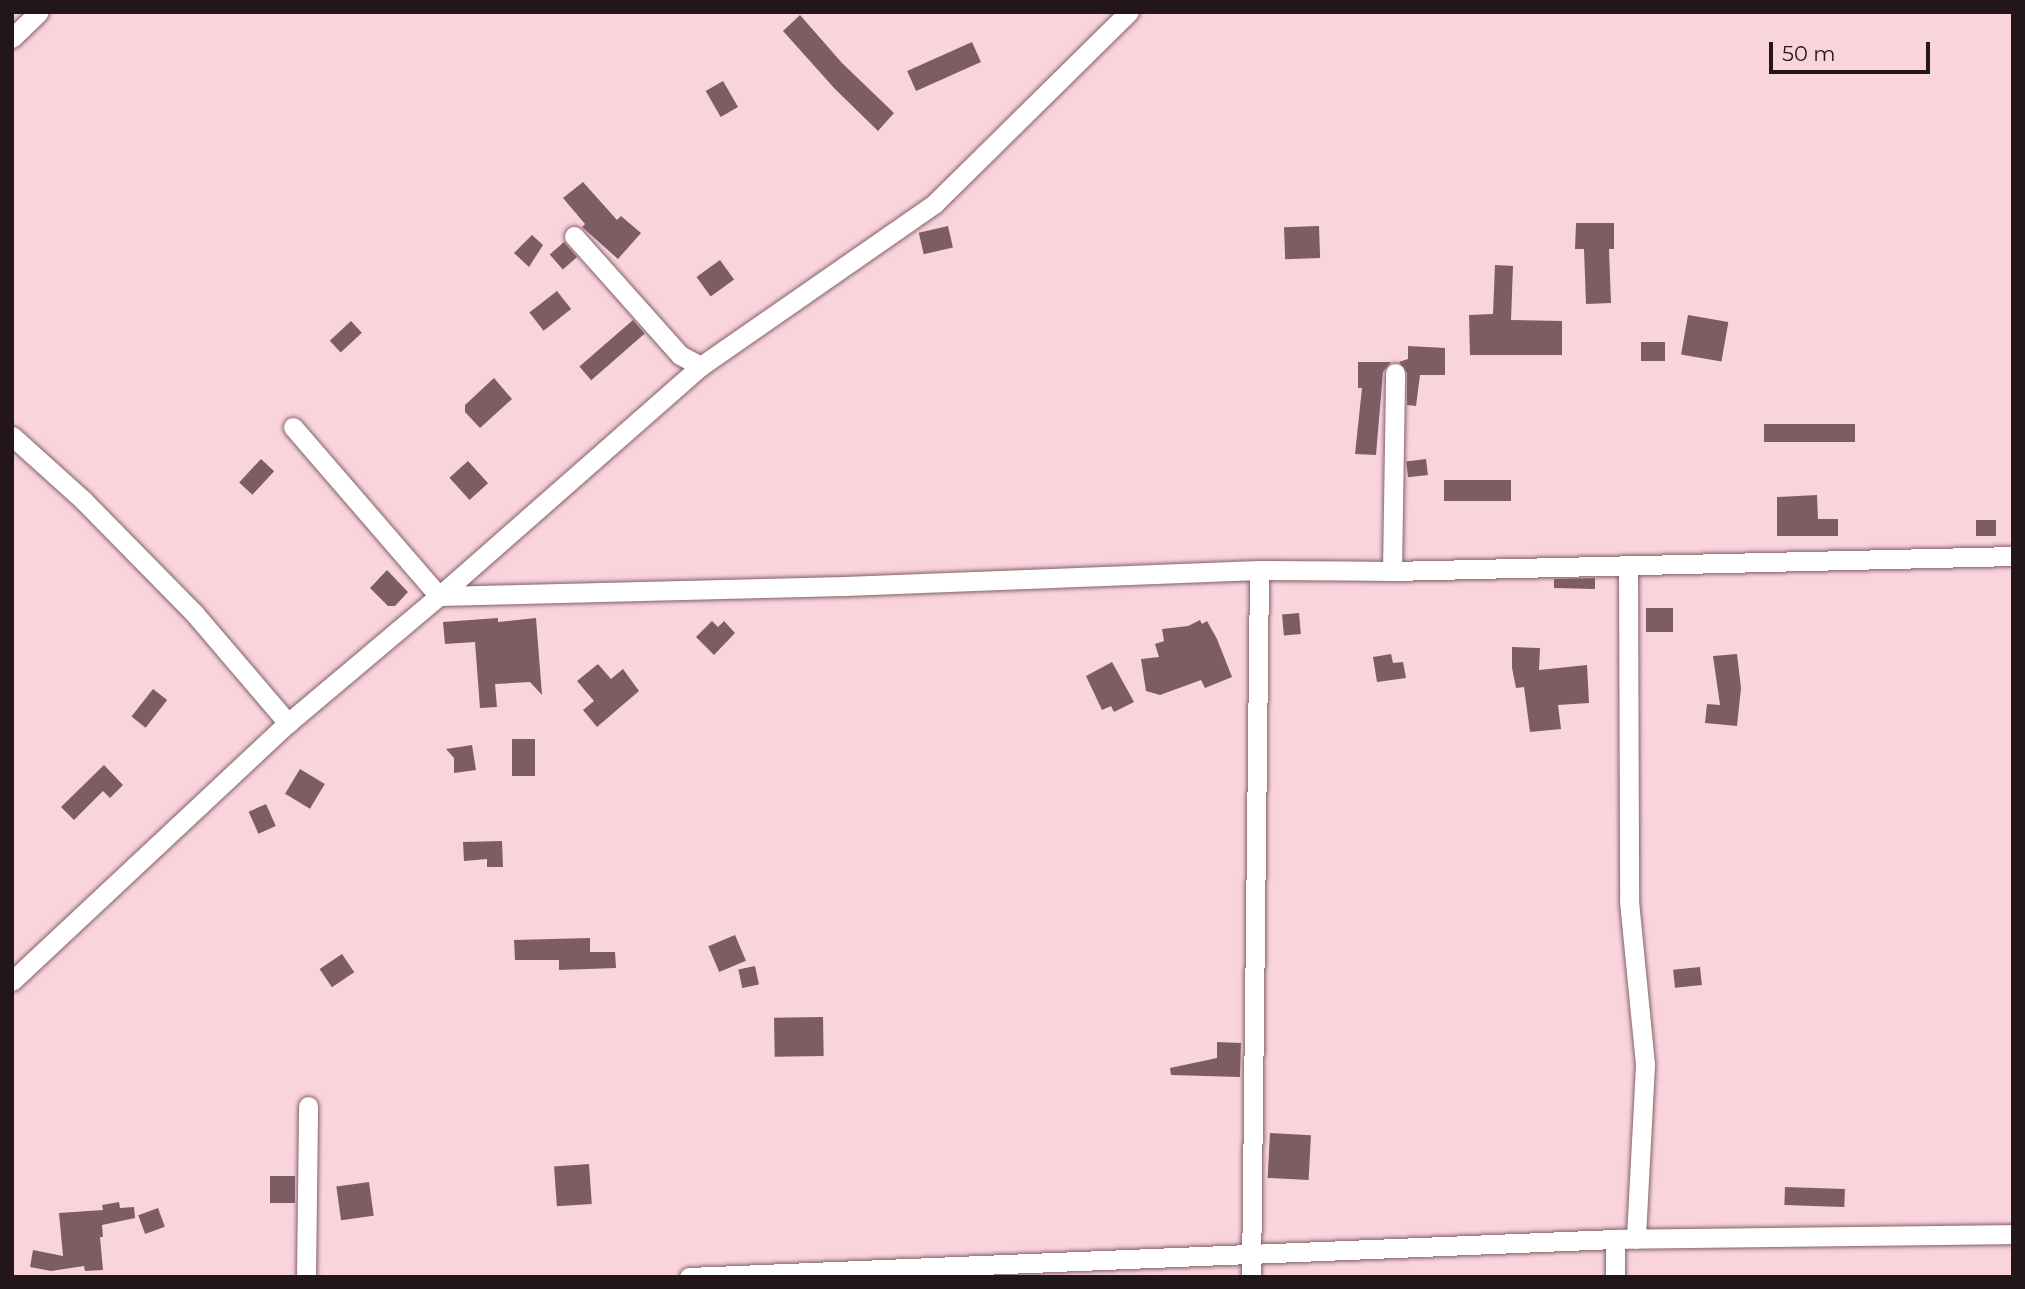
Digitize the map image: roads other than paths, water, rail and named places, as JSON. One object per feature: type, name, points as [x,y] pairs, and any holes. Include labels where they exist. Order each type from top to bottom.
[{"type":"street","points":[[12,38],[39,12]]},
{"type":"street","points":[[12,981],[288,723],[439,596],[701,366],[934,204],[1129,12]]},
{"type":"street","points":[[575,236],[680,355],[701,366]]},
{"type":"street","points":[[1392,570],[1395,373]]},
{"type":"street","points":[[293,427],[439,596]]},
{"type":"street","points":[[12,436],[83,500],[194,613],[288,723]]},
{"type":"street","points":[[439,596],[845,586],[1259,570],[1392,570],[2013,556]]},
{"type":"street","points":[[1628,565],[1629,901],[1645,1065],[1636,1239]]},
{"type":"street","points":[[1251,1277],[1259,570]]},
{"type":"street","points":[[306,1277],[309,1106]]},
{"type":"street","points":[[689,1277],[1615,1239],[2013,1234]]},
{"type":"street","points":[[1615,1239],[1615,1277]]}]
